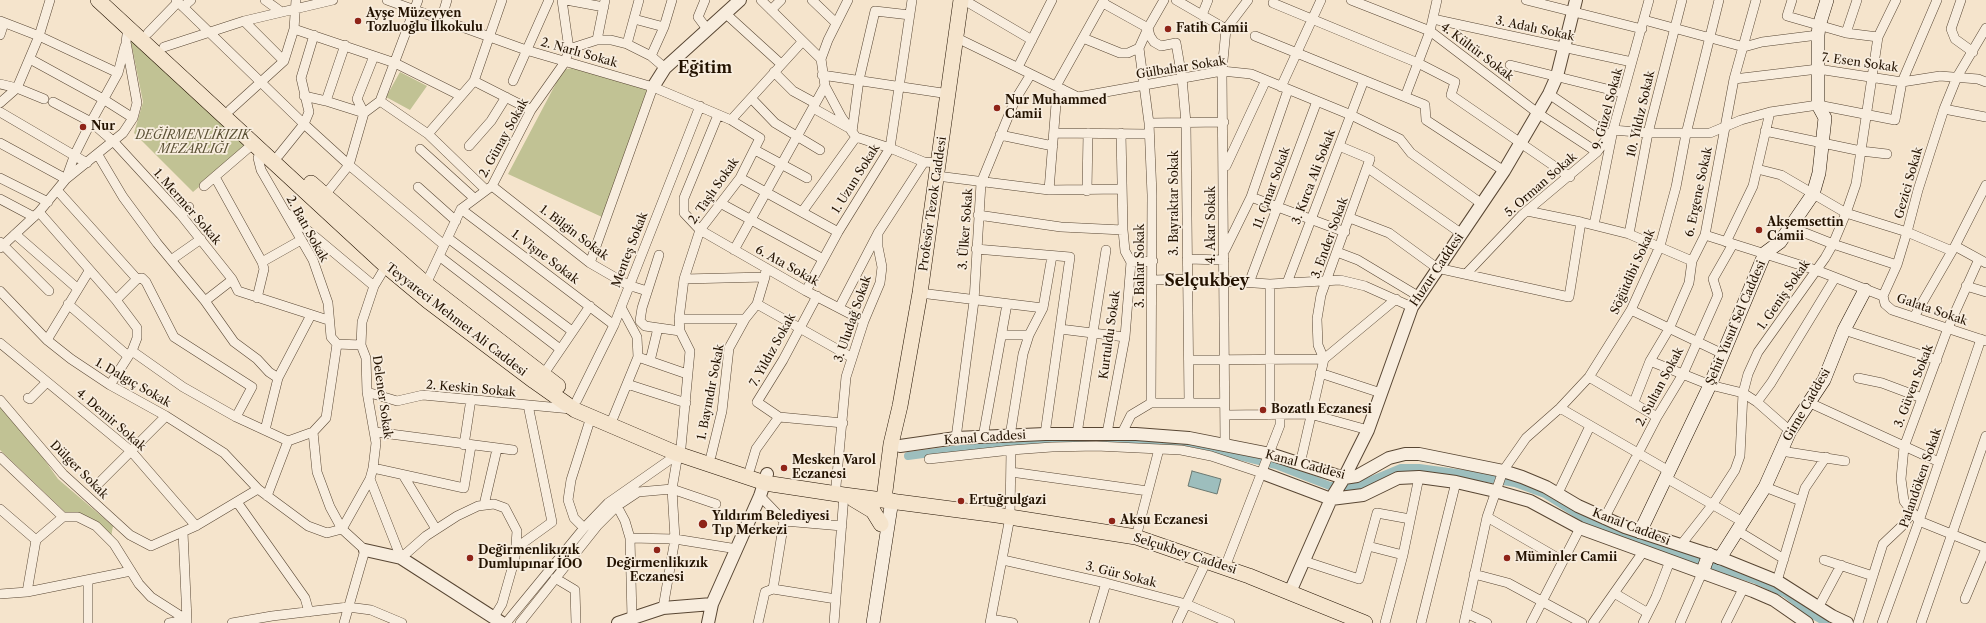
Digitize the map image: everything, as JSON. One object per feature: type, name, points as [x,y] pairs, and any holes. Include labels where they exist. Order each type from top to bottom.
[{"type":"main road","name":"Teyyareci Mehmet Ali Caddesi","points":[[98,0],[127,35],[258,146],[386,266],[428,301],[591,417],[764,484],[889,495]]},
{"type":"main road","name":"Teyyareci Mehmet Ali Caddesi","points":[[112,0],[279,155],[426,284],[543,375],[576,405],[614,418],[680,451],[711,456],[750,469],[764,484]]},
{"type":"main road","name":"Profesör Tezok Caddesi","points":[[900,406],[920,294],[933,167],[949,94],[962,0]]},
{"type":"main road","name":"Şehit Yusuf Sel Caddesi","points":[[1640,532],[1710,385],[1765,254],[1780,242],[1813,194],[1819,172],[1821,143],[1825,118],[1818,105],[1818,30],[1827,0]]},
{"type":"main road","name":"Girne Caddesi","points":[[1702,573],[1714,556],[1740,527],[1765,487],[1790,431],[1824,380],[1844,330],[1865,290]]},
{"type":"main road","points":[[881,564],[878,544],[881,524],[900,446],[900,406]]},
{"type":"main road","points":[[873,623],[881,564],[886,547],[891,444],[900,406]]},
{"type":"main road","points":[[840,491],[868,506],[878,516],[881,524]]},
{"type":"main road","name":"Selçukbey Caddesi","points":[[889,495],[977,503],[1003,516],[1136,537],[1207,560],[1365,623]]},
{"type":"street","points":[[0,104],[17,88],[39,36],[50,0]]},
{"type":"street","points":[[148,33],[179,3],[191,0]]},
{"type":"street","points":[[265,0],[280,11]]},
{"type":"street","name":"2. Narlı Sokak","points":[[387,0],[526,50],[653,87],[731,120],[760,138]]},
{"type":"street","points":[[325,195],[349,165],[364,112],[380,101],[418,0]]},
{"type":"street","points":[[441,20],[447,0]]},
{"type":"street","points":[[428,134],[474,81],[500,0]]},
{"type":"street","points":[[512,81],[549,0]]},
{"type":"street","points":[[562,0],[569,49],[598,40],[612,40],[627,44],[651,56],[665,68]]},
{"type":"street","points":[[566,0],[604,3],[598,40]]},
{"type":"street","points":[[627,44],[639,0]]},
{"type":"street","points":[[651,56],[664,27],[672,0]]},
{"type":"street","points":[[705,0],[698,17],[708,29]]},
{"type":"street","points":[[590,263],[653,87],[665,68],[740,0]]},
{"type":"street","points":[[761,0],[802,42],[821,59]]},
{"type":"street","points":[[771,10],[781,0]]},
{"type":"street","points":[[812,0],[836,23]]},
{"type":"street","points":[[848,0],[836,23],[821,59],[822,75],[825,86],[852,132]]},
{"type":"street","name":"1. Uzun Sokak","points":[[806,291],[838,232],[890,148],[901,87],[912,0]]},
{"type":"street","points":[[962,0],[1032,40]]},
{"type":"street","points":[[1083,38],[1120,52],[1128,53],[1139,48],[1148,28],[1164,0]]},
{"type":"street","points":[[1176,0],[1226,29],[1248,0]]},
{"type":"street","points":[[1202,15],[1208,0]]},
{"type":"street","points":[[1187,259],[1224,256],[1251,197],[1297,53],[1321,0]]},
{"type":"street","name":"4. Kültür Sokak","points":[[1351,0],[1430,31],[1539,114],[1597,152]]},
{"type":"street","points":[[1405,97],[1430,31],[1437,0]]},
{"type":"street","points":[[1526,0],[1574,5],[1643,24],[1674,29],[1744,47],[1818,30]]},
{"type":"street","name":"10. Yıldız Sokak","points":[[1629,234],[1648,133],[1682,0]]},
{"type":"street","name":"Söğütdibi Sokak","points":[[1464,623],[1487,517],[1496,488],[1503,472],[1526,438],[1560,408],[1590,377],[1631,310],[1660,246],[1676,187],[1686,134],[1719,0]]},
{"type":"street","name":"6. Ergene Sokak","points":[[1634,402],[1650,361],[1669,329],[1689,283],[1692,261],[1705,235],[1734,79],[1756,0]]},
{"type":"street","points":[[1792,0],[1787,16],[1818,30],[1878,37]]},
{"type":"street","points":[[1846,33],[1858,0]]},
{"type":"street","name":"1. Geniş Sokak","points":[[1680,546],[1713,504],[1735,470],[1740,456],[1743,393],[1748,374],[1758,352],[1833,244],[1846,213],[1856,184],[1878,37],[1896,0]]},
{"type":"street","points":[[1549,94],[1611,132],[1686,134],[1710,133],[1741,120],[1770,112],[1818,105],[1895,120],[1902,82],[1911,56],[1937,0]]},
{"type":"street","points":[[1961,0],[1951,29],[1955,39],[1973,52]]},
{"type":"street","points":[[164,47],[209,31],[280,11],[295,4],[327,1]]},
{"type":"street","points":[[1018,68],[1049,1]]},
{"type":"street","points":[[1049,190],[1056,104],[1059,88],[1103,1],[1148,28]]},
{"type":"street","name":"9. Güzel Sokak","points":[[1594,225],[1611,132],[1643,24],[1646,1]]},
{"type":"street","points":[[179,3],[304,124],[349,165],[446,241],[572,332]]},
{"type":"street","points":[[1274,3],[1418,63],[1455,82],[1451,95],[1570,177]]},
{"type":"street","points":[[230,110],[284,60],[294,29],[295,4]]},
{"type":"street","name":"Huzur Caddesi","points":[[1290,592],[1333,496],[1344,478],[1368,430],[1412,307],[1437,268],[1504,172],[1539,114],[1549,94],[1556,76],[1574,5]]},
{"type":"street","points":[[802,212],[852,132],[859,80],[875,11],[910,15]]},
{"type":"street","points":[[725,13],[781,64]]},
{"type":"street","points":[[634,19],[664,27]]},
{"type":"street","name":"3. Adalı Sokak","points":[[1433,19],[1632,62]]},
{"type":"street","points":[[244,21],[284,60]]},
{"type":"street","points":[[0,35],[2,22],[39,36],[118,73]]},
{"type":"street","name":"3. Bayraktar Sokak","points":[[1148,28],[1150,36],[1154,42],[1161,46],[1176,43],[1182,78],[1186,123],[1189,403]]},
{"type":"street","name":"Gezici Sokak","points":[[1884,296],[1897,265],[1918,190],[1944,109],[1958,77],[1986,28]]},
{"type":"street","points":[[294,29],[395,63],[461,96]]},
{"type":"street","name":"4. Akar Sokak","points":[[1225,445],[1224,122],[1222,72],[1226,29]]},
{"type":"street","points":[[66,179],[75,154],[118,73],[127,35]]},
{"type":"street","points":[[49,290],[1,245],[37,215],[66,179],[114,142],[123,133],[133,118],[137,103],[127,35]]},
{"type":"street","points":[[279,155],[304,124],[309,112],[304,96],[301,78],[314,35]]},
{"type":"street","points":[[1255,36],[1424,106],[1426,120],[1504,172]]},
{"type":"street","name":"Gülbahar Sokak","points":[[957,38],[1078,97],[1222,72],[1251,74],[1351,115],[1400,139],[1410,153],[1482,204]]},
{"type":"street","points":[[731,120],[802,42]]},
{"type":"street","points":[[326,100],[345,45]]},
{"type":"street","name":"3. Bahar Sokak","points":[[1139,48],[1149,123],[1152,195],[1152,403]]},
{"type":"street","name":"2. Günay Sokak","points":[[426,284],[461,209],[489,188],[531,110],[565,62],[569,49]]},
{"type":"street","points":[[364,112],[357,99],[374,56]]},
{"type":"street","points":[[30,59],[103,99],[133,118]]},
{"type":"street","points":[[1510,65],[1623,93]]},
{"type":"street","name":"7. Esen Sokak","points":[[1734,79],[1818,68],[1902,82],[1940,76],[1958,77],[1986,82]]},
{"type":"street","points":[[774,72],[793,91],[852,132],[933,167],[982,182],[1049,190],[1121,189]]},
{"type":"street","name":"3. Ülker Sokak","points":[[956,438],[974,301],[978,215],[982,182],[1015,100],[1031,74]]},
{"type":"street","points":[[822,75],[949,94]]},
{"type":"street","points":[[1224,170],[1266,80]]},
{"type":"street","name":"3. Kırca Ali Sokak","points":[[1286,283],[1364,80]]},
{"type":"street","points":[[474,81],[531,110]]},
{"type":"street","name":"1. Mermer Sokak","points":[[0,84],[17,88],[48,100],[91,122],[114,142],[181,215],[232,280],[238,291],[257,298]]},
{"type":"street","points":[[734,250],[825,86]]},
{"type":"street","points":[[304,96],[326,100],[364,112]]},
{"type":"street","points":[[469,146],[491,121],[506,97]]},
{"type":"street","points":[[751,98],[775,123],[796,137],[820,150]]},
{"type":"street","name":"1. Bilgin Sokak","points":[[380,101],[428,134],[489,188],[590,263],[628,285],[647,291]]},
{"type":"street","name":"11. Çınar Sokak","points":[[1249,283],[1317,101]]},
{"type":"street","name":"Menteş Sokak","points":[[576,405],[614,325],[628,285],[700,106]]},
{"type":"street","points":[[1944,109],[1986,117]]},
{"type":"street","points":[[0,112],[75,154],[87,163]]},
{"type":"street","name":"2. Sultan Sokak","points":[[1604,519],[1657,417],[1683,374],[1718,295],[1713,279],[1730,243],[1753,186],[1770,112]]},
{"type":"street","name":"6. Ata Sokak","points":[[718,115],[684,198],[684,213],[700,230],[734,250],[766,272],[817,296],[864,321]]},
{"type":"street","points":[[1149,123],[1224,122]]},
{"type":"street","points":[[1765,131],[1861,151],[1887,154]]},
{"type":"street","name":"5. Orman Sokak","points":[[1466,274],[1528,211],[1570,177],[1597,152],[1611,132]]},
{"type":"street","points":[[1054,133],[1149,134]]},
{"type":"street","points":[[1087,190],[1088,133]]},
{"type":"street","points":[[1121,133],[1121,189],[1125,251],[1131,262],[1153,261]]},
{"type":"street","points":[[1000,135],[1052,146]]},
{"type":"street","name":"2. Taşlı Sokak","points":[[663,608],[675,539],[672,489],[680,451],[690,352],[680,331],[679,319],[684,279],[700,230],[722,204],[740,178],[760,138]]},
{"type":"street","points":[[0,143],[66,179]]},
{"type":"street","points":[[204,186],[258,146]]},
{"type":"street","name":"2. Batı Sokak","points":[[258,146],[258,158],[261,170],[313,260],[328,303],[328,320],[331,338],[337,344]]},
{"type":"street","points":[[1339,146],[1370,159],[1368,168],[1462,234]]},
{"type":"street","points":[[420,149],[474,198]]},
{"type":"street","points":[[755,150],[807,178]]},
{"type":"street","points":[[98,155],[123,197],[171,260],[205,301],[234,342],[257,359],[269,372],[278,378]]},
{"type":"street","points":[[839,308],[878,233],[933,167]]},
{"type":"street","name":"3. Ender Sokak","points":[[1324,359],[1318,345],[1317,319],[1321,295],[1368,168]]},
{"type":"street","points":[[1757,169],[1781,175],[1846,213],[1954,248],[1982,261]]},
{"type":"street","points":[[215,177],[262,262],[264,269],[257,298],[328,320]]},
{"type":"street","points":[[0,178],[48,202]]},
{"type":"street","points":[[740,178],[838,232]]},
{"type":"street","points":[[1914,317],[1954,248],[1986,185]]},
{"type":"street","points":[[418,186],[456,221]]},
{"type":"street","points":[[57,190],[137,279]]},
{"type":"street","points":[[1251,197],[1345,232]]},
{"type":"street","points":[[0,199],[37,215],[116,300],[137,328],[137,338],[130,353],[110,385]]},
{"type":"street","points":[[722,204],[823,259]]},
{"type":"street","points":[[181,215],[189,207]]},
{"type":"street","name":"1. Vişne Sokak","points":[[461,209],[614,325]]},
{"type":"street","points":[[284,211],[374,286]]},
{"type":"street","points":[[1528,211],[1629,234],[1692,261]]},
{"type":"street","points":[[978,215],[1061,227],[1123,230]]},
{"type":"street","points":[[1350,218],[1389,233],[1437,268],[1569,296],[1581,222]]},
{"type":"street","points":[[1790,226],[1833,244],[1897,265]]},
{"type":"street","name":"3. Uludağ Sokak","points":[[834,623],[842,526],[840,491],[846,377],[851,357],[864,321],[880,283],[882,266],[878,247],[878,233]]},
{"type":"street","points":[[15,234],[78,289]]},
{"type":"street","name":"Galata Sokak","points":[[1705,235],[1816,270],[1884,296],[1885,304],[1892,310],[1983,340]]},
{"type":"street","points":[[171,260],[201,239]]},
{"type":"street","points":[[262,262],[301,240]]},
{"type":"street","points":[[976,249],[1070,257],[1045,434]]},
{"type":"street","points":[[1077,434],[1106,250]]},
{"type":"street","points":[[1337,252],[1358,260],[1418,296]]},
{"type":"street","points":[[659,255],[647,291],[640,321],[645,326],[680,331]]},
{"type":"street","points":[[439,256],[560,349]]},
{"type":"street","points":[[1010,436],[1023,354],[1029,335],[1043,308],[1052,256]]},
{"type":"street","name":"3. Güven Sokak","points":[[1919,521],[1904,501],[1901,479],[1904,446],[1948,328],[1966,286],[1982,261]]},
{"type":"street","name":"Kurtuldu Sokak","points":[[1107,433],[1125,337],[1131,262]]},
{"type":"street","name":"Delener Sokak","points":[[342,529],[370,479],[373,468],[376,443],[367,392],[366,358],[361,345],[362,322],[374,286],[386,266]]},
{"type":"street","points":[[47,340],[89,271]]},
{"type":"street","points":[[684,279],[766,272]]},
{"type":"street","name":"1. Bayındır Sokak","points":[[711,456],[722,411],[729,348],[745,319],[757,304],[766,272]]},
{"type":"street","points":[[116,300],[137,279],[142,278],[146,282],[174,337],[252,387],[236,417]]},
{"type":"street","points":[[1757,402],[1771,383],[1835,278]]},
{"type":"street","points":[[1153,280],[1187,279]]},
{"type":"street","points":[[205,301],[232,280]]},
{"type":"street","points":[[1224,281],[1270,284],[1340,280],[1365,286],[1412,307]]},
{"type":"street","points":[[1270,284],[1270,415]]},
{"type":"street","points":[[1966,286],[1986,292]]},
{"type":"street","name":"1. Dalgıç Sokak","points":[[0,291],[47,340],[71,359],[110,385],[166,416],[224,453],[258,489],[308,526],[327,534],[342,529]]},
{"type":"street","points":[[920,294],[1043,308]]},
{"type":"street","name":"7. Yıldız Sokak","points":[[779,416],[757,402],[783,360],[817,296]]},
{"type":"street","points":[[1300,464],[1308,434],[1310,414],[1324,359],[1396,299]]},
{"type":"street","points":[[68,304],[130,353],[236,417],[288,441],[313,432],[326,418],[337,344],[361,345]]},
{"type":"street","points":[[757,304],[851,357]]},
{"type":"street","points":[[983,437],[1007,304]]},
{"type":"street","points":[[543,375],[590,306]]},
{"type":"street","points":[[614,418],[638,356],[637,337],[620,307]]},
{"type":"street","points":[[1631,310],[1723,354]]},
{"type":"street","points":[[265,430],[278,378],[311,315]]},
{"type":"street","points":[[679,319],[745,319]]},
{"type":"street","points":[[650,361],[658,328]]},
{"type":"street","points":[[1060,329],[1125,337]]},
{"type":"street","points":[[1844,330],[1937,360]]},
{"type":"street","points":[[1002,334],[1029,335]]},
{"type":"street","name":"Palandöken Sokak","points":[[1882,623],[1983,340]]},
{"type":"street","name":"4. Demir Sokak","points":[[2,349],[47,382],[131,451],[196,526]]},
{"type":"street","points":[[638,356],[687,374]]},
{"type":"street","points":[[1189,360],[1324,359]]},
{"type":"street","points":[[1650,361],[1710,385],[1743,393],[1757,402],[1790,431]]},
{"type":"street","points":[[1320,373],[1381,393]]},
{"type":"street","points":[[1590,377],[1657,417]]},
{"type":"street","points":[[1858,378],[1882,383],[1922,398]]},
{"type":"street","points":[[30,400],[47,382]]},
{"type":"street","points":[[627,384],[686,403]]},
{"type":"street","name":"2. Keskin Sokak","points":[[367,392],[397,401],[423,395],[471,399],[510,405],[576,405]]},
{"type":"street","points":[[373,468],[464,488],[471,399]]},
{"type":"street","name":"Dülger Sokak","points":[[0,400],[63,474],[130,535],[151,546],[183,532]]},
{"type":"street","points":[[1122,434],[1131,415],[1152,403],[1224,403]]},
{"type":"street","points":[[1810,403],[1939,462]]},
{"type":"street","points":[[516,548],[552,522],[528,405]]},
{"type":"street","points":[[1560,408],[1638,454],[1713,504],[1740,527],[1784,559]]},
{"type":"street","points":[[1225,415],[1310,414],[1368,430]]},
{"type":"street","points":[[1225,567],[1270,454],[1280,425],[1280,415]]},
{"type":"street","points":[[100,483],[166,416]]},
{"type":"street","points":[[750,469],[756,449],[779,416],[843,423]]},
{"type":"street","points":[[584,528],[574,518],[568,500],[570,480],[591,417]]},
{"type":"street","points":[[1558,493],[1590,426]]},
{"type":"street","points":[[313,432],[317,472],[330,507],[342,529],[365,550],[401,558],[498,620],[515,558],[517,532],[505,508],[494,504],[484,505],[457,516],[436,529],[401,558]]},
{"type":"street","points":[[375,432],[513,450]]},
{"type":"street","name":"Kanal Caddesi","points":[[900,446],[956,438],[1045,434],[1107,433],[1189,438],[1270,454],[1344,478],[1356,476],[1389,458],[1404,454],[1419,454],[1522,477],[1558,493],[1604,519],[1680,546],[1714,556],[1777,581],[1818,608],[1848,623]]},
{"type":"street","points":[[1921,623],[1986,436]]},
{"type":"street","points":[[267,496],[288,441]]},
{"type":"street","name":"Kanal Caddesi","points":[[929,459],[1011,450],[1096,446],[1181,450],[1211,456],[1333,496],[1363,495],[1398,478],[1419,477],[1496,488],[1530,500],[1580,528],[1670,562],[1744,587],[1774,600],[1807,623]]},
{"type":"street","points":[[484,505],[497,449]]},
{"type":"street","points":[[1136,537],[1159,449]]},
{"type":"street","points":[[1011,450],[1010,472],[1003,516],[1003,560],[991,621],[1013,623]]},
{"type":"street","points":[[506,623],[584,528],[608,503],[680,451]]},
{"type":"street","points":[[1781,451],[1826,457],[1845,462]]},
{"type":"street","points":[[0,457],[63,517]]},
{"type":"street","points":[[1777,581],[1805,488],[1826,457]]},
{"type":"street","points":[[1010,472],[1148,491]]},
{"type":"street","points":[[403,475],[436,529]]},
{"type":"street","points":[[1385,623],[1403,555],[1419,477]]},
{"type":"street","points":[[370,479],[401,558]]},
{"type":"street","points":[[1421,623],[1456,482]]},
{"type":"street","points":[[764,484],[784,521],[772,588]]},
{"type":"street","points":[[708,623],[712,604],[764,484]]},
{"type":"street","points":[[1765,487],[1801,501]]},
{"type":"street","points":[[187,622],[183,532],[196,526],[258,489]]},
{"type":"street","points":[[520,623],[598,525],[617,506],[638,492],[672,489],[716,504]]},
{"type":"street","points":[[237,502],[305,598],[309,612]]},
{"type":"street","points":[[617,506],[625,521],[630,538],[632,618]]},
{"type":"street","points":[[0,510],[36,540]]},
{"type":"street","points":[[1304,561],[1359,579],[1377,513],[1410,519]]},
{"type":"street","points":[[1858,623],[1883,544],[1902,526],[1912,513]]},
{"type":"street","points":[[27,592],[36,540],[63,517],[78,517],[96,526],[114,544],[139,584],[151,597],[187,622]]},
{"type":"street","points":[[1487,517],[1563,562]]},
{"type":"street","points":[[784,521],[842,526]]},
{"type":"street","points":[[1919,521],[1986,548],[1965,599]]},
{"type":"street","points":[[1531,623],[1580,528]]},
{"type":"street","points":[[630,538],[675,539],[737,549]]},
{"type":"street","points":[[1368,546],[1403,555]]},
{"type":"street","points":[[344,623],[365,550]]},
{"type":"street","points":[[1593,623],[1643,552]]},
{"type":"street","name":"3. Gür Sokak","points":[[1003,560],[1106,583],[1186,604],[1230,623]]},
{"type":"street","points":[[1177,623],[1207,560]]},
{"type":"street","points":[[1824,560],[1873,576]]},
{"type":"street","points":[[1642,623],[1648,613],[1670,562]]},
{"type":"street","points":[[1818,608],[1841,565]]},
{"type":"street","points":[[0,594],[27,592],[131,571]]},
{"type":"street","points":[[1680,623],[1702,573]]},
{"type":"street","points":[[1474,574],[1508,583],[1582,623]]},
{"type":"street","points":[[555,578],[575,590],[576,623]]},
{"type":"street","points":[[88,580],[88,623]]},
{"type":"street","points":[[1094,623],[1106,583]]},
{"type":"street","points":[[1726,623],[1744,587]]},
{"type":"street","points":[[758,623],[765,592],[772,588],[836,599]]},
{"type":"street","points":[[1614,593],[1648,613]]},
{"type":"street","points":[[618,623],[632,618],[643,618],[663,608],[712,604]]},
{"type":"street","points":[[232,623],[272,616],[348,607],[371,610],[402,623]]},
{"type":"street","points":[[1466,613],[1488,623]]},
{"type":"street","points":[[169,623],[187,622]]},
{"type":"green space","name":"DEĞİRMENLİKIZIK MEZARLIĞI","points":[[133,36],[248,145],[193,192],[134,133],[143,102],[131,42]]},
{"type":"green space","points":[[576,67],[649,89],[602,217],[508,174],[563,70]]},
{"type":"green space","points":[[400,72],[427,86],[410,110],[386,97]]},
{"type":"green space","points":[[0,406],[37,449],[58,479],[113,526],[111,537],[83,516],[65,512],[0,450]]},
{"type":"water","points":[[1192,471],[1221,479],[1217,494],[1188,486]]},
{"type":"waterway","points":[[908,456],[1020,441],[1096,440],[1150,442],[1183,444],[1215,450],[1276,465],[1330,486],[1358,486],[1401,468],[1419,468],[1515,483],[1545,494],[1582,517],[1619,536],[1756,580],[1786,594],[1808,612],[1827,623]]},
{"type":"place","name":"Ayşe Müzeyyen Tozluoğlu İlkokulu","points":[[358,21]]},
{"type":"place","name":"Fatih Camii","points":[[1168,29]]},
{"type":"place","name":"Nur Muhammed Camii","points":[[997,108]]},
{"type":"place","name":"Nur","points":[[83,127]]},
{"type":"place","name":"Akşemsettin Camii","points":[[1759,230]]},
{"type":"place","name":"Bozatlı Eczanesi","points":[[1263,410]]},
{"type":"place","name":"Mesken Varol Eczanesi","points":[[784,468]]},
{"type":"place","name":"Ertuğrulgazi","points":[[961,501]]},
{"type":"place","name":"Aksu Eczanesi","points":[[1112,521]]},
{"type":"place","name":"Yıldırım Belediyesi Tıp Merkezi","points":[[703,524]]},
{"type":"place","name":"Değirmenlikızık Eczanesi","points":[[657,550]]},
{"type":"place","name":"Değirmenlikızık Dumlupınar İÖO","points":[[470,558]]},
{"type":"place","name":"Müminler Camii","points":[[1507,558]]},
{"type":"district","name":"Eğitim","points":[[705,68]]},
{"type":"district","name":"Selçukbey","points":[[1207,281]]}]
